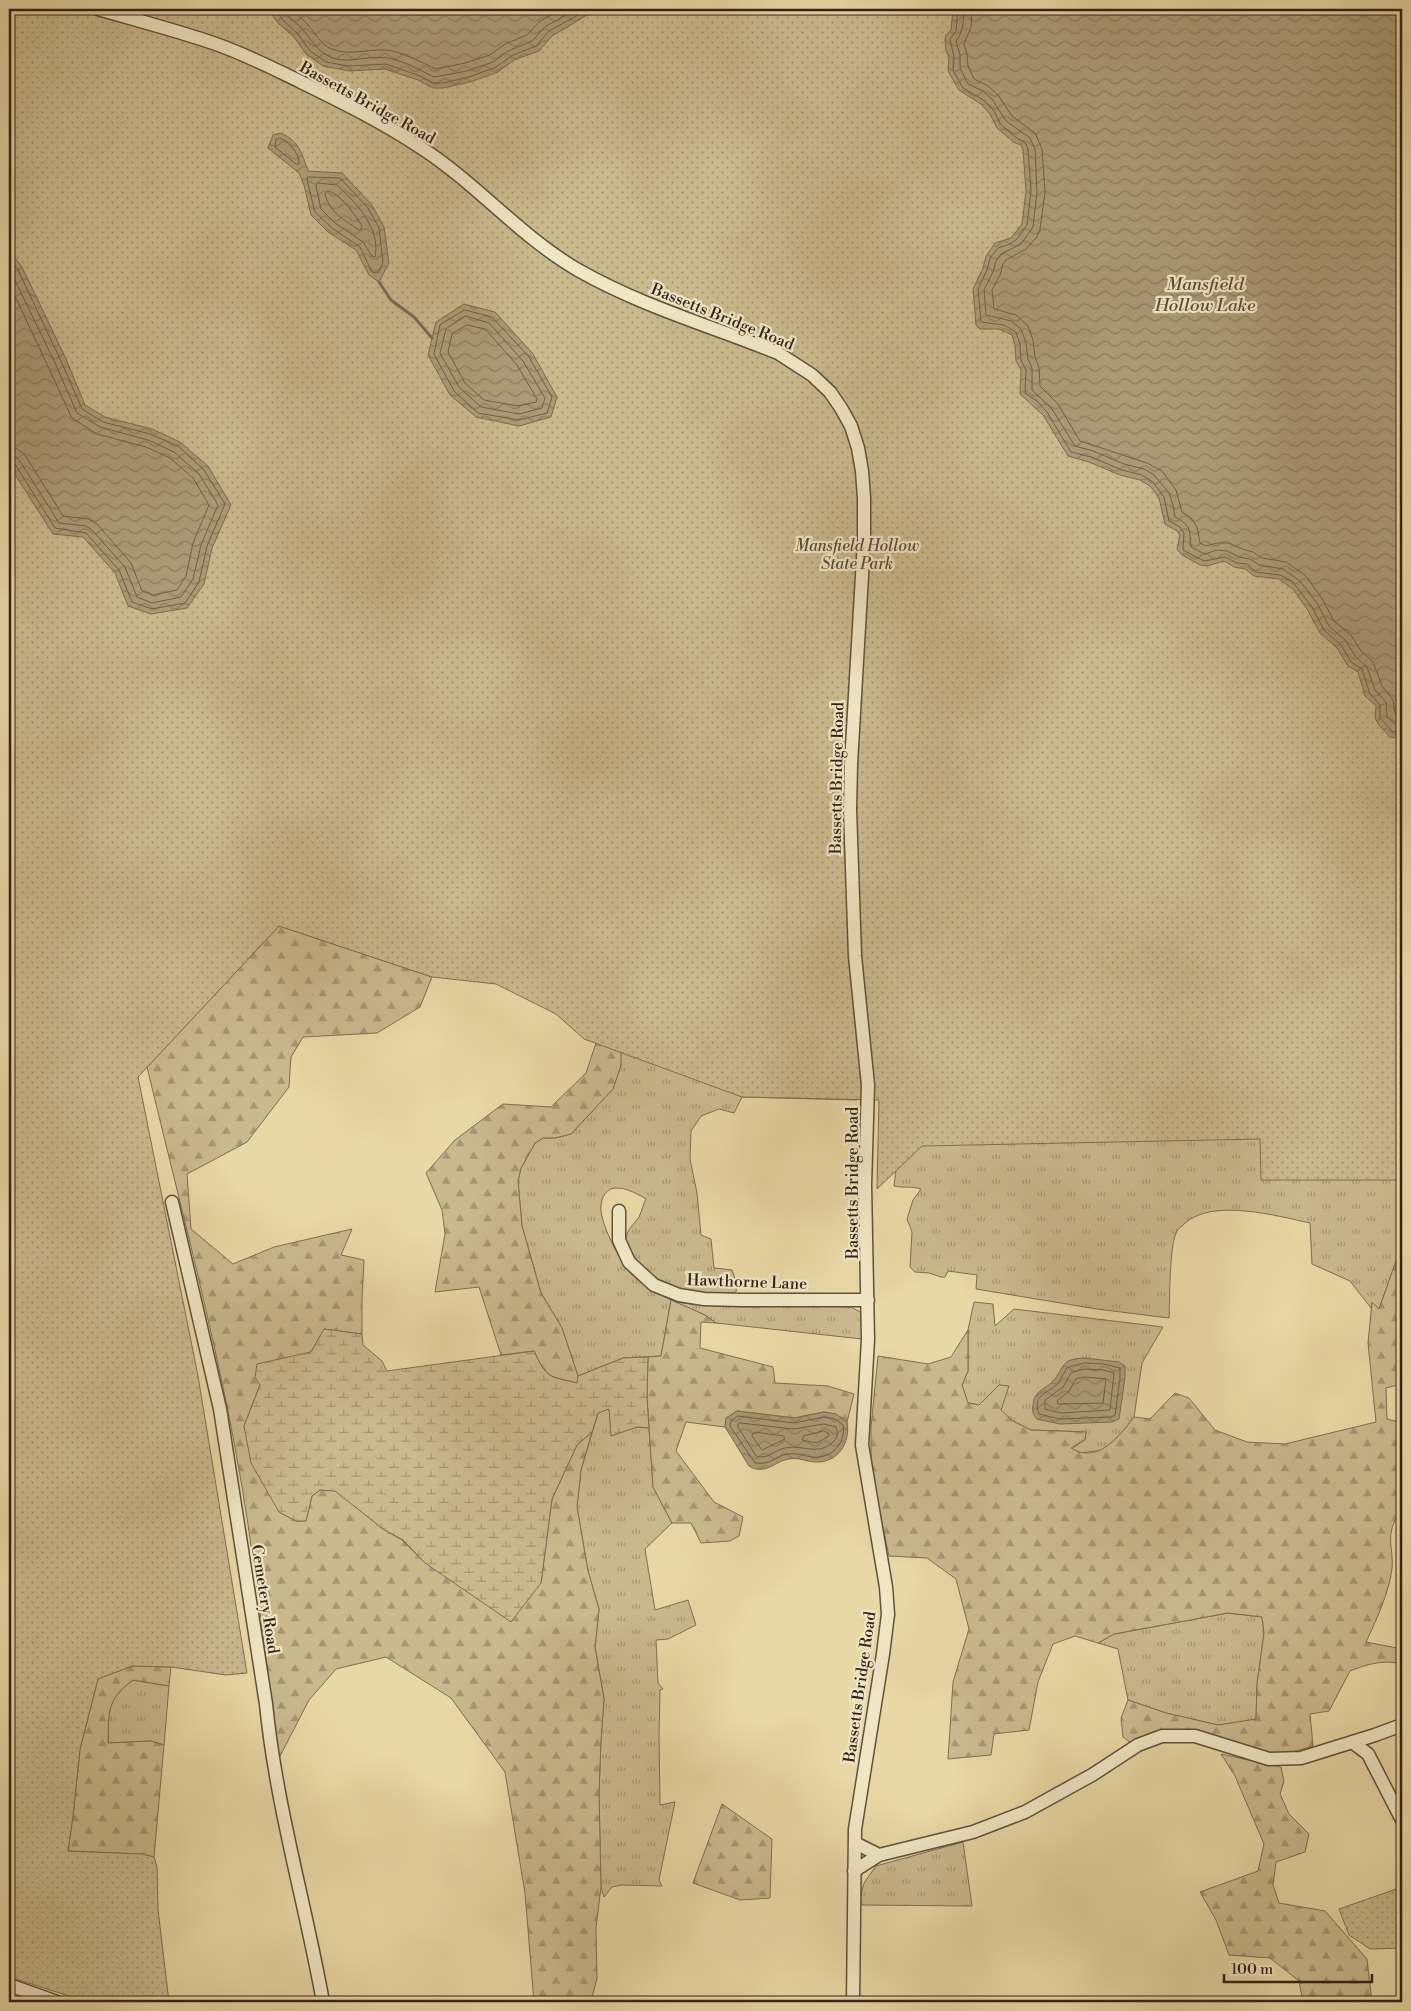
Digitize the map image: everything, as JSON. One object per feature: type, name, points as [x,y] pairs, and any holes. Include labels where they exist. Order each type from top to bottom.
[{"type":"street","name":"Bassetts Bridge Road","points":[[98,9],[213,43],[237,52],[362,113],[424,149],[477,191],[519,228],[566,263],[604,284],[633,297],[778,353],[812,375],[830,392],[850,426],[858,448],[864,498],[864,541],[850,764],[853,932],[868,1084],[865,1176],[868,1300],[867,1366],[862,1445],[886,1587],[888,1614],[859,1800],[855,1843],[853,2002]]},
{"type":"street","name":"Cemetery Road","points":[[172,1202],[220,1409],[266,1704],[271,1752],[323,2002]]},
{"type":"street","name":"Hawthorne Lane","points":[[620,1211],[619,1240],[629,1262],[654,1285],[679,1295],[704,1299],[741,1300],[868,1300]]},
{"type":"street","points":[[854,1871],[879,1856],[973,1832],[1025,1812],[1092,1775],[1138,1744],[1162,1736],[1195,1736],[1269,1759],[1301,1758],[1375,1736],[1402,1725]]},
{"type":"street","points":[[1368,1754],[1375,1736]]},
{"type":"street","points":[[1352,1742],[1368,1754],[1402,1820]]},
{"type":"street","points":[[855,1843],[879,1856]]},
{"type":"street","points":[[9,1985],[57,2002]]},
{"type":"green space","name":"Mansfield Hollow State Park","points":[[9,9],[1402,9],[1402,1180],[1261,1180],[1260,1139],[922,1146],[877,1189],[879,1100],[742,1097],[584,1039],[556,1014],[496,984],[432,977],[279,926],[138,1077],[198,1376],[247,1673],[226,1675],[171,1667],[132,1666],[98,1679],[80,1749],[68,1851],[142,1854],[154,1857],[157,1867],[158,1910],[169,2002],[88,2002],[9,1977]]},
{"type":"green space","points":[[833,515],[839,517],[851,527],[841,700],[838,831],[843,931],[854,1043],[857,1100],[742,1097],[734,1113],[719,1109],[701,1116],[691,1131],[690,1159],[697,1193],[701,1235],[711,1239],[714,1268],[732,1270],[737,1284],[736,1292],[707,1294],[679,1290],[654,1277],[638,1263],[627,1247],[626,1236],[639,1217],[646,1199],[633,1192],[613,1188],[603,1196],[601,1211],[609,1236],[624,1265],[644,1285],[669,1299],[688,1304],[725,1306],[851,1307],[862,1313],[862,1339],[716,1323],[705,1315],[671,1300],[661,1356],[623,1358],[578,1376],[562,1328],[541,1293],[522,1226],[518,1181],[521,1168],[535,1143],[543,1138],[555,1138],[571,1134],[613,1089],[621,1065],[620,1052],[624,1048],[631,1047],[637,1051],[658,1056],[680,1041],[704,1033],[710,1026],[710,1023],[684,998],[673,992],[605,979],[586,981],[583,980],[572,963],[566,962],[557,966],[546,964],[517,966],[512,964],[503,954],[475,950],[464,935],[440,915],[410,875],[390,837],[346,809],[295,799],[245,802],[232,806],[220,814],[181,827],[176,831],[162,854],[141,939],[103,1039],[92,1085],[67,1147],[61,1154],[47,1162],[38,1172],[32,1194],[21,1194],[9,1188],[9,1105],[17,1096],[45,1048],[55,1002],[48,972],[55,939],[53,924],[54,902],[67,855],[98,804],[111,787],[141,768],[158,754],[211,730],[221,731],[236,744],[246,748],[308,744],[318,741],[323,735],[330,718],[335,713],[340,711],[363,711],[372,706],[378,684],[372,644],[373,632],[384,620],[396,616],[413,618],[445,631],[462,634],[492,629],[541,633],[574,633],[579,635],[584,644],[584,664],[620,670],[648,668],[659,661],[668,628],[678,620],[690,619],[714,627],[726,628],[739,623],[752,604],[759,599],[788,602],[792,596],[796,580],[794,569],[788,557],[789,550],[816,525]]},
{"type":"green space","points":[[279,926],[432,977],[420,1007],[377,1033],[303,1037],[291,1057],[289,1087],[247,1142],[187,1174],[191,1229],[233,1264],[274,1247],[352,1229],[341,1255],[364,1260],[362,1334],[324,1329],[311,1352],[260,1385],[244,1426],[279,1512],[296,1521],[306,1521],[312,1496],[320,1490],[335,1490],[383,1529],[402,1540],[425,1563],[541,1583],[552,1499],[577,1445],[592,1432],[581,1470],[577,1507],[588,1571],[599,1609],[595,1647],[604,1699],[599,1793],[601,1887],[596,1928],[597,1978],[591,2002],[534,2002],[525,1893],[505,1772],[451,1698],[386,1657],[336,1669],[309,1700],[278,1760],[264,1640],[234,1442],[204,1301],[147,1067]]},
{"type":"green space","points":[[596,1043],[621,1051],[621,1065],[613,1089],[571,1134],[555,1138],[543,1138],[535,1143],[521,1168],[518,1181],[522,1226],[541,1293],[562,1328],[578,1376],[578,1383],[550,1375],[542,1367],[534,1351],[501,1355],[479,1287],[435,1292],[445,1234],[442,1210],[426,1173],[455,1140],[503,1104],[551,1107],[586,1073]]},
{"type":"green space","points":[[886,1082],[1402,1106],[1401,1247],[1379,1309],[1372,1303],[1371,1308],[1350,1281],[1312,1264],[1310,1223],[1246,1211],[1212,1211],[1197,1216],[1178,1230],[1174,1238],[1171,1260],[1169,1318],[1097,1309],[976,1289],[977,1275],[948,1271],[945,1277],[941,1277],[929,1273],[915,1272],[910,1267],[912,1232],[907,1219],[913,1200],[921,1189],[894,1186],[898,1153]]},
{"type":"green space","points":[[1401,1247],[1402,1384],[1386,1388],[1387,1419],[1402,1423],[1402,1516],[1397,1517],[1391,1531],[1392,1569],[1388,1587],[1366,1642],[1402,1649],[1402,1665],[1383,1662],[1350,1671],[1329,1711],[1310,1714],[1313,1746],[1292,1752],[1272,1753],[1220,1739],[1178,1732],[1153,1732],[1131,1743],[1123,1737],[1121,1718],[1128,1700],[1166,1713],[1218,1725],[1256,1719],[1257,1684],[1264,1633],[1262,1617],[1228,1613],[1114,1634],[1098,1643],[1075,1636],[1053,1644],[1038,1682],[1029,1730],[994,1734],[991,1755],[948,1759],[953,1682],[969,1629],[956,1579],[927,1558],[889,1556],[871,1470],[871,1427],[878,1356],[928,1364],[951,1357],[968,1330],[968,1371],[962,1385],[968,1403],[979,1405],[999,1385],[1009,1386],[1001,1410],[1013,1421],[1031,1430],[1086,1432],[1085,1439],[1071,1448],[1081,1452],[1099,1451],[1107,1446],[1115,1440],[1134,1417],[1150,1419],[1175,1393],[1189,1398],[1215,1430],[1247,1442],[1285,1444],[1376,1422],[1368,1343],[1372,1302],[1379,1309]]},
{"type":"green space","points":[[671,1300],[705,1315],[716,1323],[701,1322],[700,1348],[773,1367],[775,1383],[828,1386],[854,1394],[847,1422],[844,1418],[824,1412],[794,1418],[737,1411],[727,1418],[725,1427],[686,1422],[676,1451],[714,1502],[743,1517],[739,1536],[730,1541],[701,1543],[691,1523],[672,1523],[653,1487],[647,1398],[648,1357],[661,1356]]},
{"type":"green space","points":[[974,1302],[993,1304],[995,1326],[1014,1309],[1163,1327],[1142,1363],[1134,1417],[1121,1434],[1103,1450],[1080,1453],[1071,1449],[1085,1440],[1086,1432],[1031,1430],[1013,1421],[1000,1410],[1008,1386],[999,1385],[979,1405],[968,1403],[962,1385],[968,1371],[968,1330]]},
{"type":"green space","points":[[324,1329],[362,1334],[363,1345],[382,1361],[387,1371],[534,1351],[542,1367],[550,1375],[577,1383],[578,1376],[623,1358],[648,1357],[647,1398],[649,1428],[637,1427],[611,1436],[609,1409],[598,1413],[592,1432],[577,1445],[552,1499],[541,1583],[511,1622],[425,1563],[403,1540],[383,1529],[335,1491],[320,1490],[312,1496],[306,1521],[296,1521],[279,1512],[251,1463],[244,1426],[260,1385],[255,1377],[257,1364],[311,1352]]},
{"type":"green space","points":[[609,1408],[612,1435],[637,1427],[649,1428],[653,1487],[672,1523],[645,1549],[655,1610],[688,1600],[696,1625],[668,1639],[656,1640],[658,1683],[663,1689],[660,1690],[660,1805],[675,1802],[659,1880],[662,1886],[622,1885],[612,1887],[604,1897],[601,1887],[599,1793],[604,1699],[595,1647],[599,1609],[588,1571],[577,1507],[581,1470],[598,1413]]},
{"type":"green space","points":[[1228,1613],[1262,1617],[1264,1633],[1257,1684],[1256,1720],[1218,1725],[1166,1713],[1128,1700],[1118,1649],[1098,1643],[1114,1634]]},
{"type":"green space","points":[[132,1666],[171,1667],[169,1686],[133,1680],[124,1687],[113,1701],[109,1715],[108,1743],[151,1741],[164,1745],[154,1857],[142,1854],[68,1851],[80,1749],[98,1679]]},
{"type":"green space","points":[[133,1680],[169,1686],[164,1745],[151,1741],[108,1743],[109,1715],[113,1701],[124,1687]]},
{"type":"green space","points":[[1221,1754],[1281,1767],[1284,1781],[1280,1794],[1289,1814],[1309,1834],[1305,1852],[1276,1862],[1273,1885],[1279,1903],[1325,1911],[1367,1959],[1372,2002],[1303,2002],[1299,1981],[1270,1958],[1229,1955],[1216,1920],[1200,1892],[1258,1871],[1264,1844],[1235,1776]]},
{"type":"green space","points":[[722,1804],[772,1839],[770,1898],[740,1900],[693,1883]]},
{"type":"green space","points":[[963,1842],[972,1906],[862,1905],[860,1898],[864,1883],[876,1866]]},
{"type":"green space","points":[[1402,1887],[1402,1948],[1370,1949],[1349,1935],[1339,1909]]},
{"type":"green space","points":[[333,1996],[414,2002],[334,2002]]},
{"type":"water","points":[[267,9],[603,9],[589,14],[552,36],[539,51],[514,60],[498,72],[470,82],[443,88],[433,88],[418,80],[385,69],[350,71],[323,66],[306,54],[294,37],[279,24]]},
{"type":"water","name":"Mansfield Hollow Lake","points":[[953,9],[1402,9],[1402,736],[1390,737],[1379,725],[1375,718],[1376,706],[1365,696],[1358,672],[1348,666],[1337,648],[1320,633],[1293,589],[1279,579],[1254,576],[1245,569],[1234,567],[1224,561],[1207,566],[1200,565],[1182,555],[1177,549],[1180,535],[1165,524],[1159,498],[1150,486],[1140,480],[1120,475],[1089,462],[1068,456],[1043,415],[1020,394],[1021,370],[1016,361],[1012,335],[999,329],[980,329],[976,325],[973,289],[983,268],[986,256],[995,243],[1011,238],[1022,224],[1026,191],[1021,145],[1015,143],[997,128],[990,114],[981,104],[959,90],[948,71],[949,57],[946,51],[945,39],[951,30]]},
{"type":"water","points":[[280,133],[292,140],[299,148],[308,171],[342,173],[372,205],[384,227],[389,263],[379,282],[369,275],[356,250],[328,232],[311,215],[304,185],[299,173],[268,148],[273,135]]},
{"type":"water","points":[[9,250],[22,267],[66,359],[85,405],[105,417],[152,429],[180,442],[208,466],[231,505],[212,548],[204,584],[187,608],[151,614],[128,606],[115,573],[83,537],[53,534],[9,465]]},
{"type":"water","points":[[464,304],[495,312],[533,354],[557,397],[551,417],[519,426],[476,417],[450,395],[428,355],[436,322]]},
{"type":"water","points":[[1085,1358],[1119,1362],[1125,1366],[1119,1419],[1112,1422],[1060,1424],[1037,1419],[1033,1409],[1034,1400],[1038,1393],[1052,1383],[1068,1361]]},
{"type":"water","points":[[737,1411],[794,1418],[824,1412],[836,1414],[847,1422],[847,1437],[841,1450],[831,1459],[813,1462],[799,1459],[784,1460],[765,1469],[755,1469],[749,1466],[725,1427],[726,1418]]},
{"type":"waterway","points":[[379,282],[391,300],[414,317],[432,338]]}]
